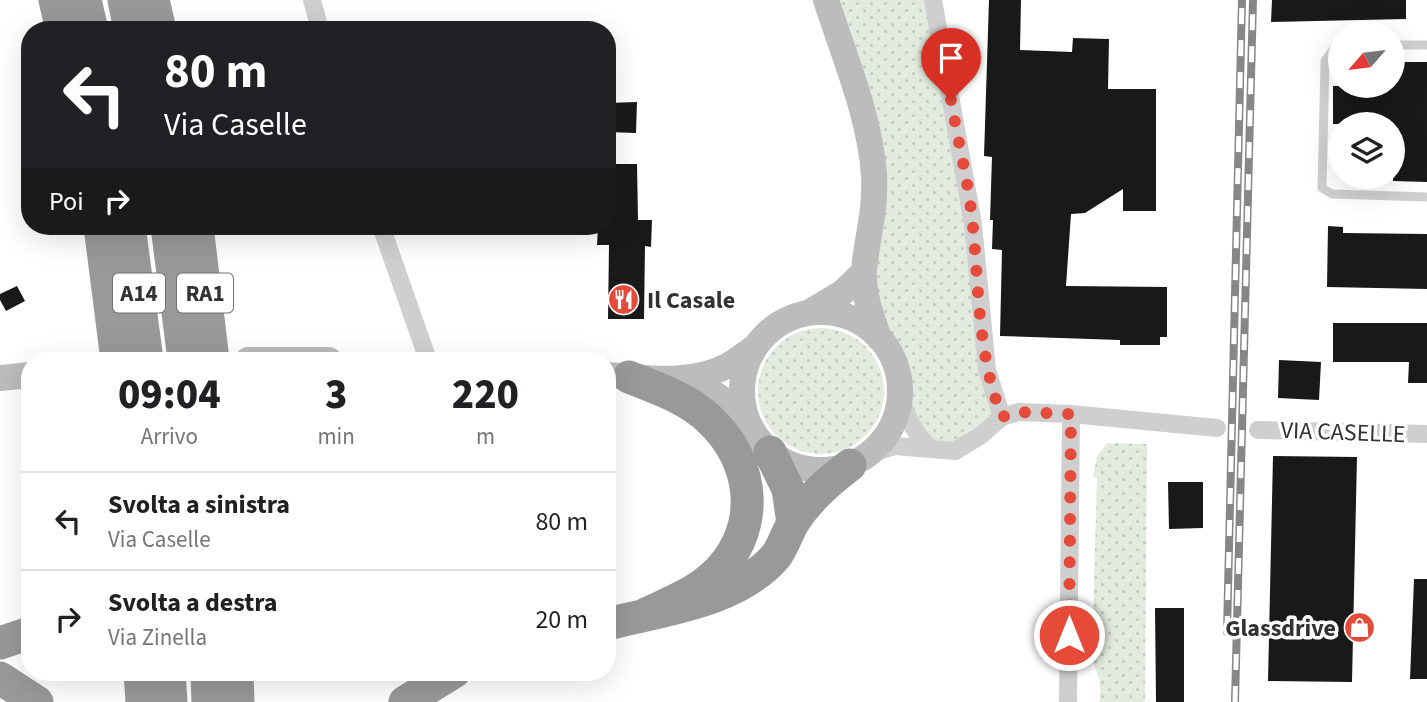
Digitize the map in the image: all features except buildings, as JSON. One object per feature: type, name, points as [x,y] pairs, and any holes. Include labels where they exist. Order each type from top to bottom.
[{"type":"highway","points":[[55,0],[60,21]]},
{"type":"highway","points":[[85,0],[90,21]]},
{"type":"highway","points":[[124,0],[129,21]]},
{"type":"highway","points":[[153,0],[158,21]]},
{"type":"highway","points":[[169,0],[171,21]]},
{"type":"highway","points":[[101,235],[116,352]]},
{"type":"highway","name":"A14","points":[[130,235],[146,352]]},
{"type":"highway","name":"A14","points":[[168,235],[183,352]]},
{"type":"highway","name":"RA1","points":[[198,235],[213,352]]},
{"type":"highway","points":[[207,304],[228,352]]},
{"type":"highway","points":[[107,352],[112,313]]},
{"type":"highway","points":[[618,376],[674,396],[709,419],[728,441],[742,469],[748,497],[747,519],[726,563],[710,579],[646,614]]},
{"type":"highway","points":[[770,452],[788,489],[793,523]]},
{"type":"highway","points":[[616,622],[709,598],[738,587],[777,555],[793,523],[814,494],[860,459]]},
{"type":"highway","points":[[0,643],[21,636]]},
{"type":"highway","points":[[0,678],[37,702]]},
{"type":"highway","points":[[141,681],[142,702]]},
{"type":"highway","points":[[170,681],[171,702]]},
{"type":"highway","points":[[207,681],[208,702]]},
{"type":"highway","points":[[237,681],[238,702]]},
{"type":"highway","points":[[405,702],[439,681]]},
{"type":"main road","points":[[826,0],[864,120],[874,173],[875,206],[864,272],[868,305],[879,338]]},
{"type":"main road","points":[[808,313],[847,316],[860,322],[879,338],[897,373],[899,395],[891,428],[860,459],[825,470],[796,466],[770,452],[754,433],[747,419],[741,393],[745,368],[755,347],[767,332],[842,293],[864,272]]},
{"type":"main road","points":[[618,376],[678,379],[702,376],[729,366],[755,347]]},
{"type":"main road","points":[[0,378],[21,376]]},
{"type":"main road","points":[[678,379],[703,387],[724,398],[747,419]]},
{"type":"street","points":[[312,0],[318,21]]},
{"type":"street","points":[[933,0],[973,224],[987,370],[1002,417]]},
{"type":"street","points":[[385,235],[425,352]]},
{"type":"street","points":[[899,395],[913,429],[931,448]]},
{"type":"street","points":[[860,459],[895,446],[955,451],[966,446],[1002,417],[1018,412],[1071,414],[1217,428]]},
{"type":"street","points":[[1068,702],[1071,414]]},
{"type":"street","name":"VIA CASELLE","points":[[1258,429],[1427,434]]},
{"type":"lane","points":[[1405,46],[1427,45]]},
{"type":"lane","points":[[1328,57],[1325,61],[1322,188],[1332,194],[1427,197]]},
{"type":"shaded area","points":[[826,0],[933,0],[1002,417],[980,436],[931,448],[899,395],[897,373],[879,338],[875,206]]},
{"type":"shaded area","points":[[821,328],[845,332],[866,346],[880,367],[884,391],[880,415],[866,436],[845,450],[821,454],[797,450],[776,436],[762,415],[758,391],[762,367],[776,346],[797,332]]},
{"type":"shaded area","points":[[1107,443],[1147,444],[1145,702],[1100,702],[1100,681],[1092,660],[1097,478],[1093,477],[1097,457]]},
{"type":"railway","points":[[1227,632],[1242,0]]},
{"type":"railway","points":[[1235,702],[1253,0]]},
{"type":"place","name":"Il Casale","points":[[624,300]]},
{"type":"place","name":"Glassdrive","points":[[1359,628]]},
{"type":"route","points":[[951,100],[973,224],[982,336],[993,394],[1002,417],[1018,412],[1071,414],[1069,635]]}]
